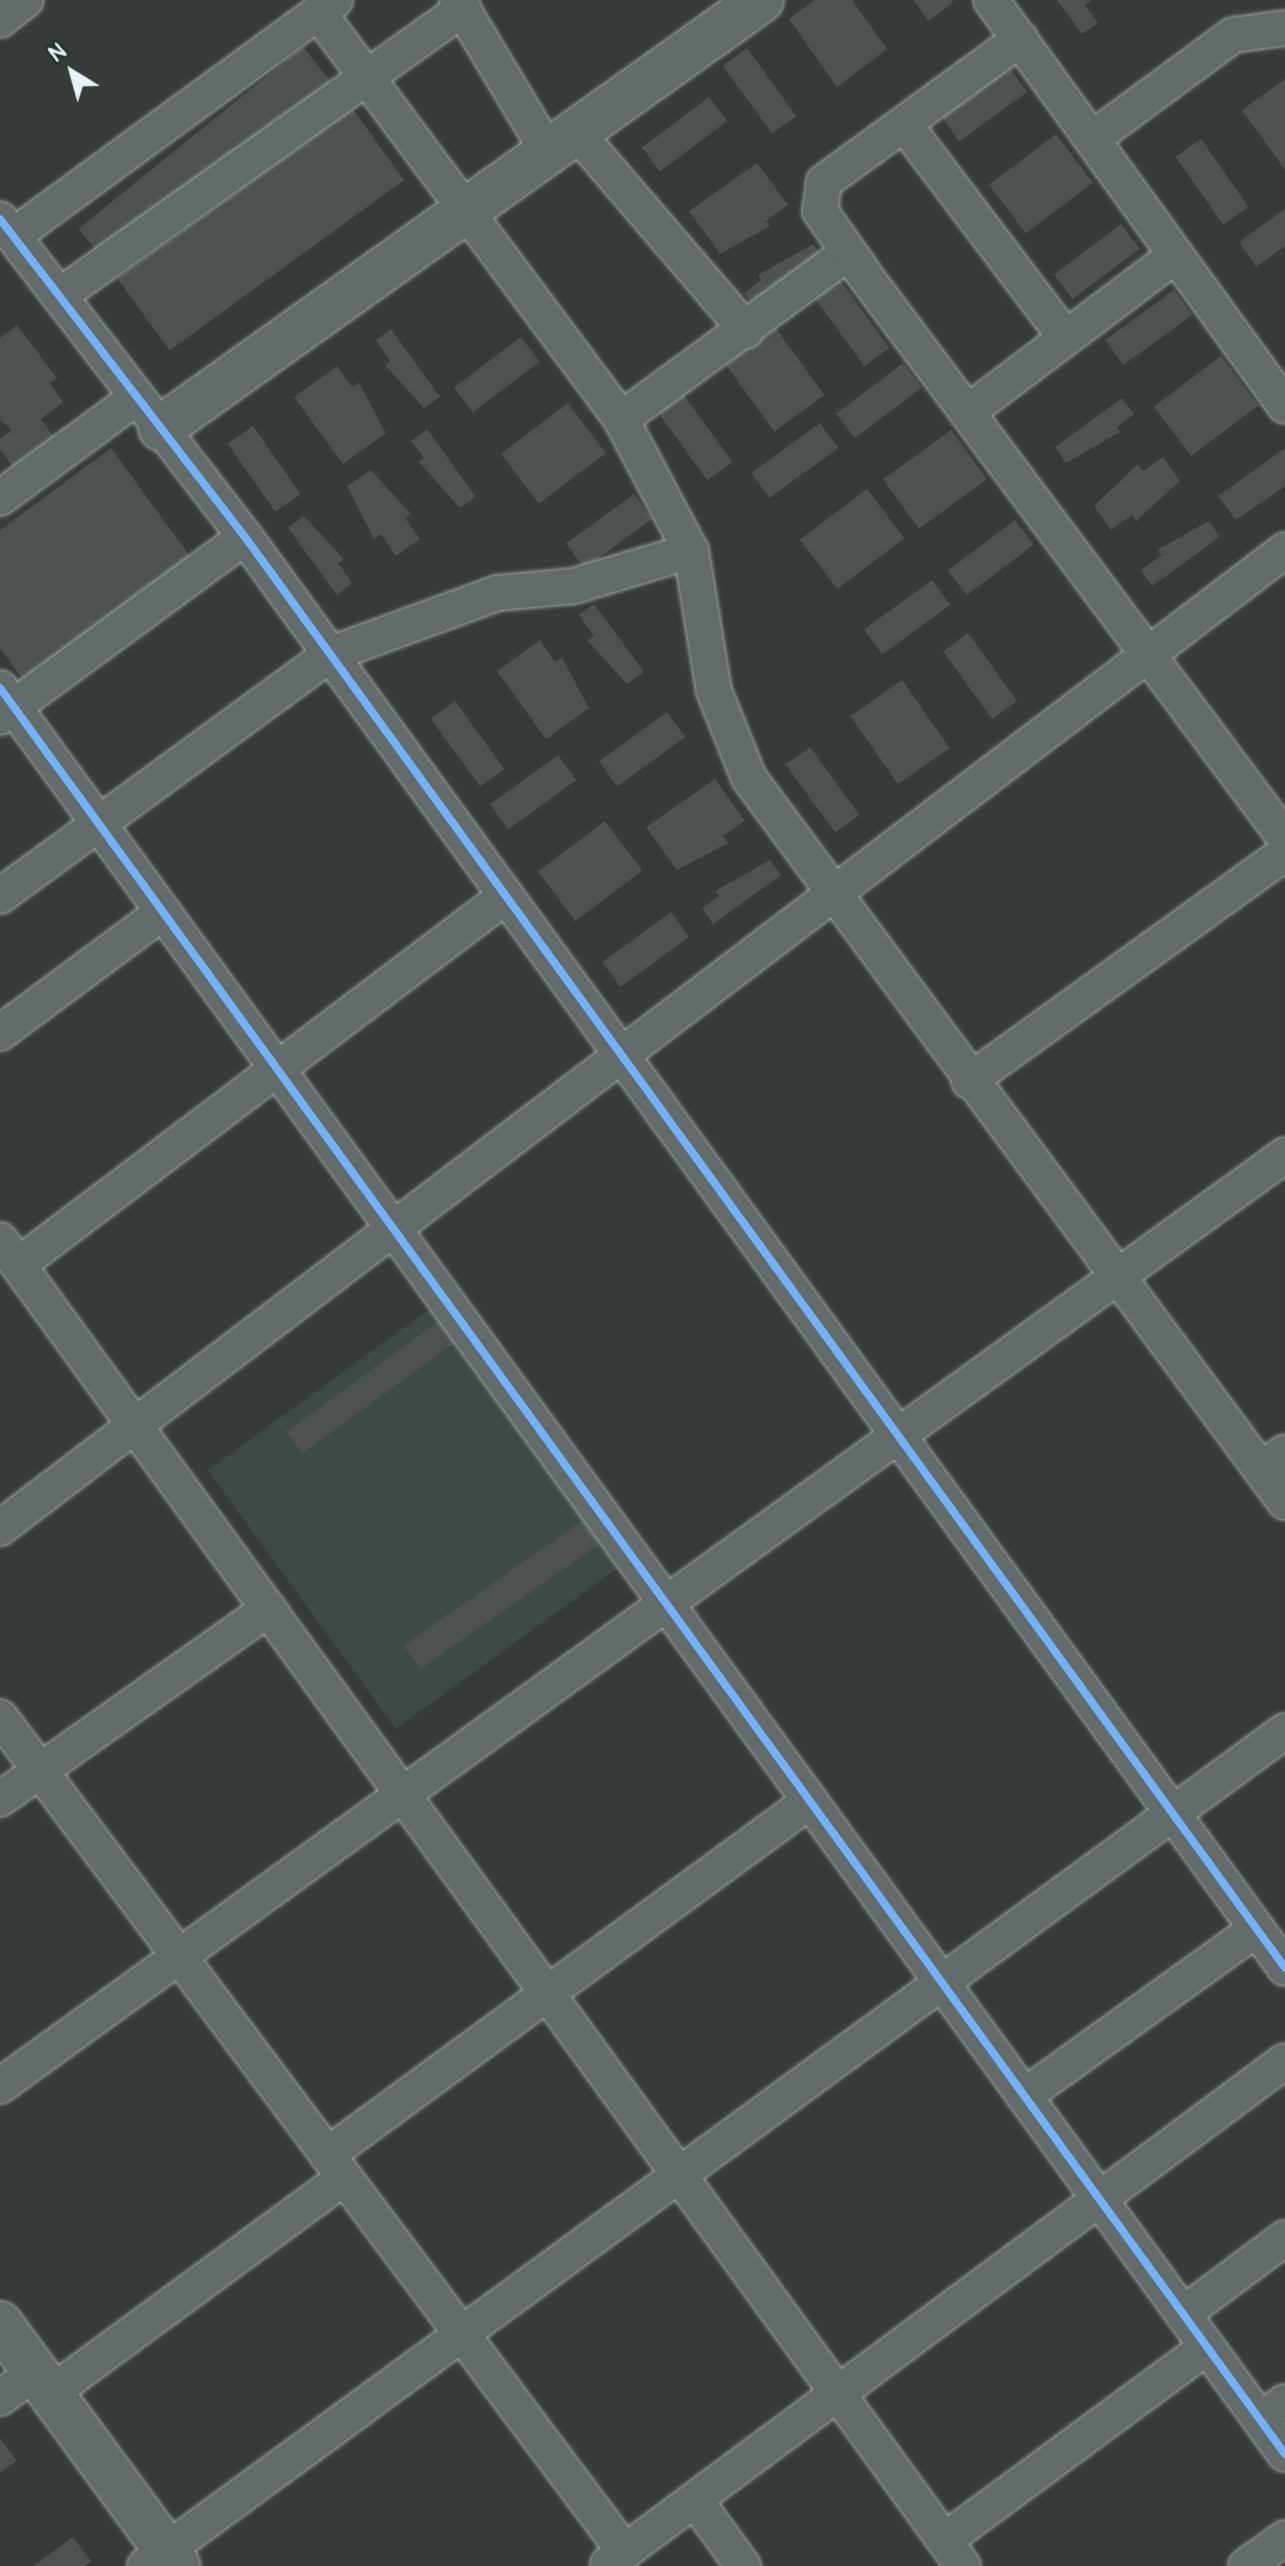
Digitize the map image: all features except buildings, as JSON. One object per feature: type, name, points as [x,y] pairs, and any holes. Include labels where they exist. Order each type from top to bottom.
[{"type":"street","points":[[0,20],[26,0]]},
{"type":"street","points":[[0,498],[149,413],[468,213],[761,0]]},
{"type":"street","points":[[991,0],[1285,406]]},
{"type":"street","points":[[59,296],[460,5],[563,144],[746,330]]},
{"type":"street","points":[[1285,1502],[1273,1460],[1117,1277],[835,896],[729,741],[691,551],[621,419],[366,75],[326,6],[7,227],[331,654],[1285,1968]]},
{"type":"street","points":[[1092,139],[1233,35],[1285,28]]},
{"type":"street","points":[[860,268],[818,200],[824,182],[1020,39]]},
{"type":"street","points":[[904,124],[1066,338]]},
{"type":"street","points":[[621,419],[848,253],[1152,652],[1285,838]]},
{"type":"street","points":[[969,411],[1176,255]]},
{"type":"street","points":[[245,537],[5,704],[99,824],[1207,2347],[1273,2411],[1285,2454]]},
{"type":"street","points":[[0,1528],[835,896],[1285,550]]},
{"type":"street","points":[[0,896],[331,654],[498,593],[574,586],[691,551]]},
{"type":"street","points":[[969,1081],[1285,853]]},
{"type":"street","points":[[506,896],[277,1069],[9,1252],[954,2553],[1207,2347]]},
{"type":"street","points":[[0,1033],[163,912]]},
{"type":"street","points":[[0,2086],[1285,1155]]},
{"type":"street","points":[[0,1799],[268,1609]]},
{"type":"street","points":[[0,1717],[461,2334],[615,2559],[1285,2061]]},
{"type":"street","points":[[0,2324],[163,2561],[461,2334],[1285,1731]]},
{"type":"street","points":[[0,2398],[43,2383],[336,2166],[547,1993],[810,1801]]},
{"type":"street","points":[[1024,2096],[1256,1929]]},
{"type":"street","points":[[1183,2314],[1285,2238]]},
{"type":"street","points":[[695,2500],[743,2566]]},
{"type":"street","points":[[1246,2566],[1285,2538]]},
{"type":"shaded area","points":[[431,1308],[619,1567],[396,1729],[208,1470]]},
{"type":"cycle path","points":[[0,219],[245,537],[1285,1968]]},
{"type":"cycle path","points":[[0,688],[1285,2454]]}]
